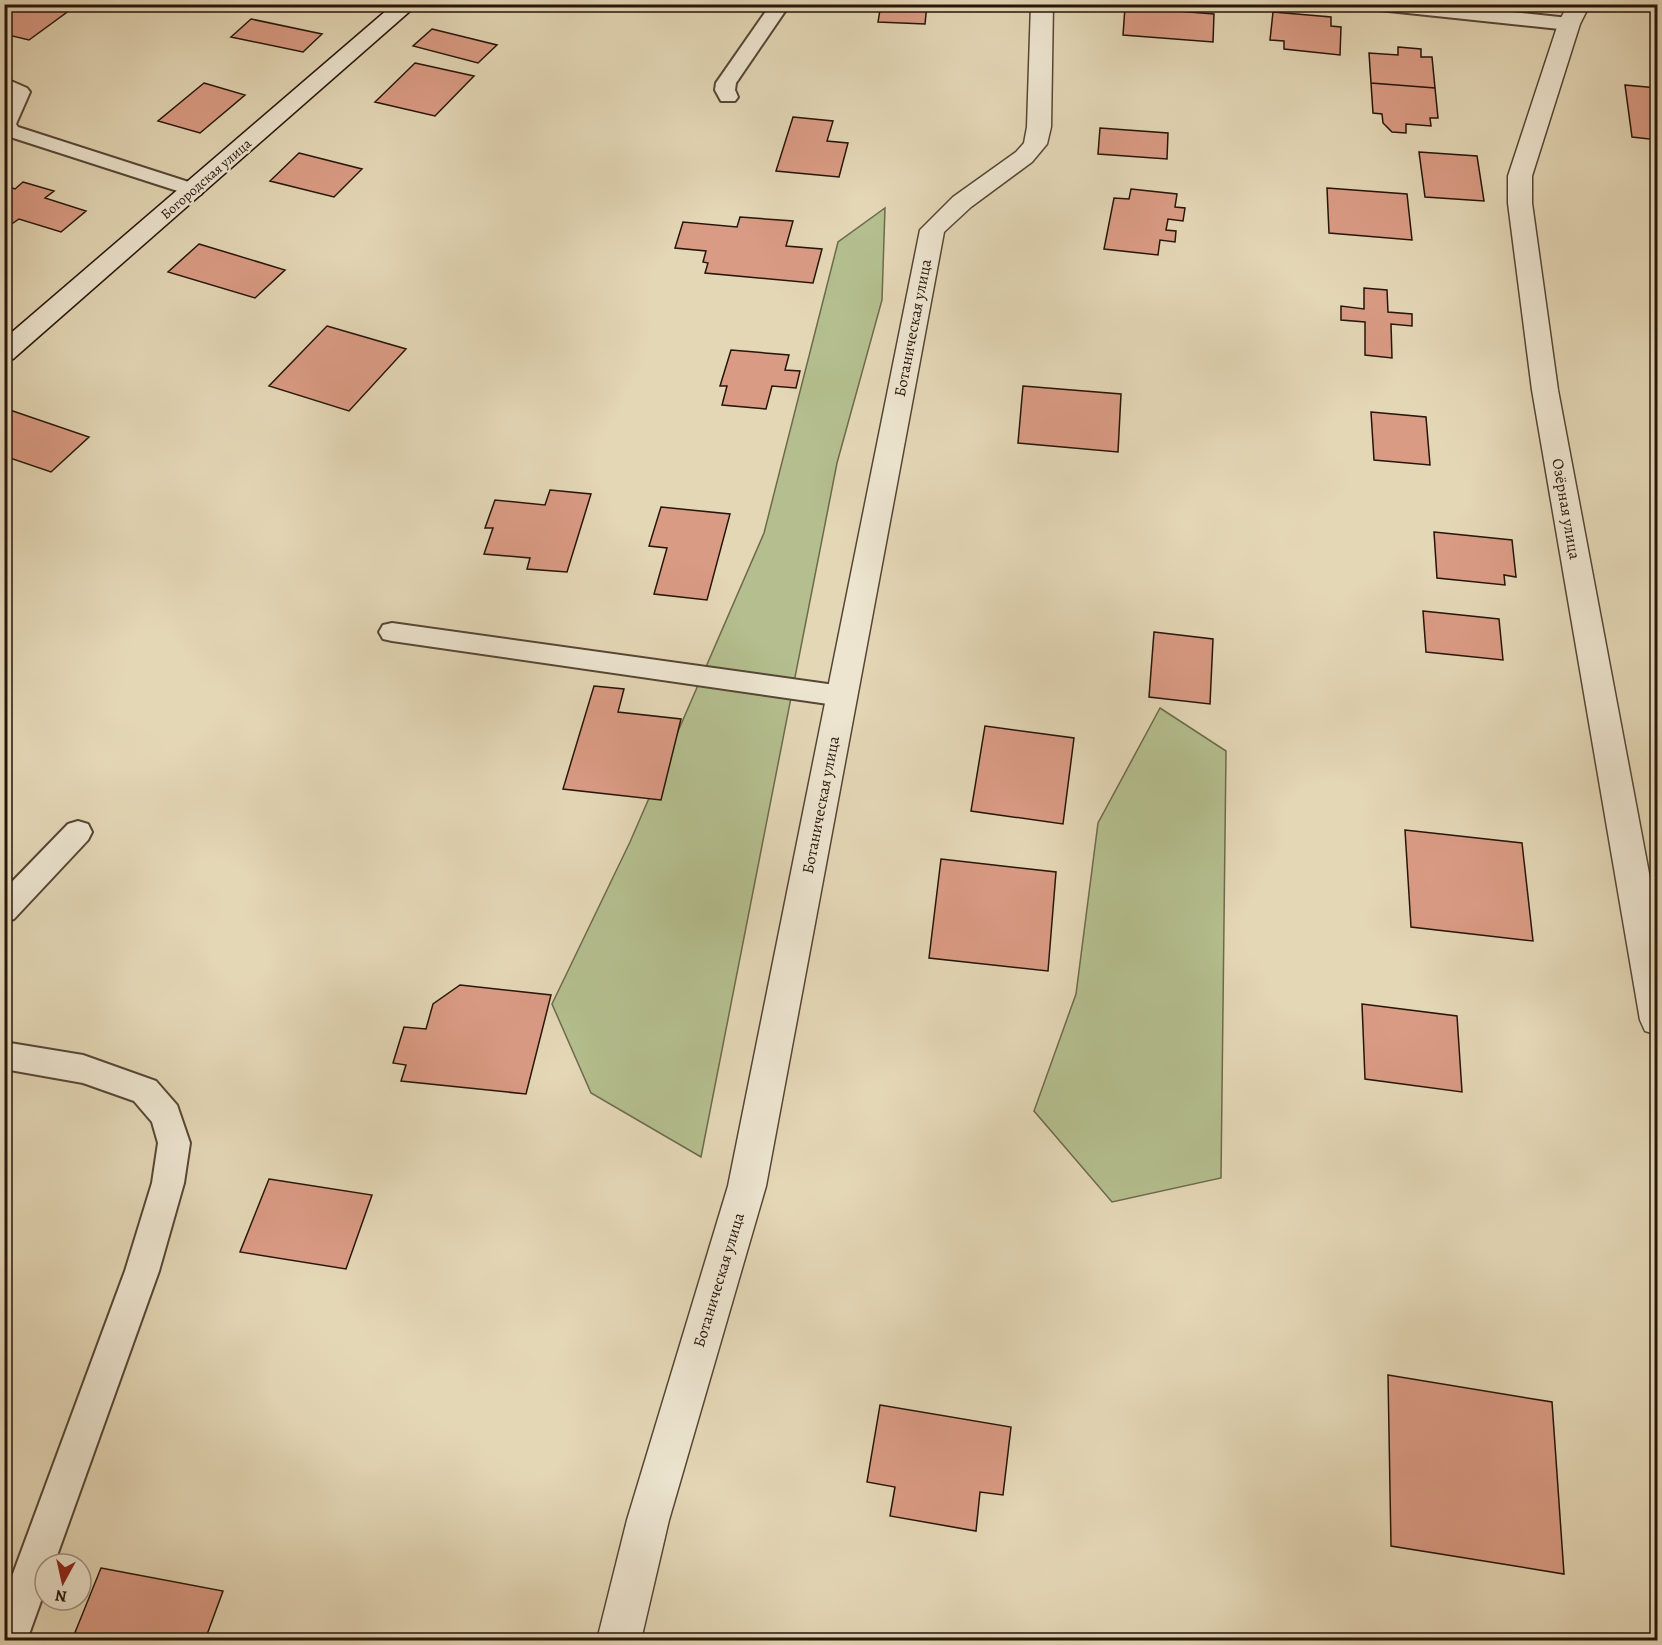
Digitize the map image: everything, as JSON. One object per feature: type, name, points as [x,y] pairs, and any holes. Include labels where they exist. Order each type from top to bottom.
[{"type":"street","name":"Богородская улица","points":[[4,353],[408,4]]},
{"type":"street","name":"Ботаническая улица","points":[[620,1641],[648,1520],[747,1186],[932,230],[944,216],[1024,157],[1035,144],[1039,127],[1042,4]]},
{"type":"street","name":"Озёрная улица","points":[[1574,14],[1520,176],[1520,203],[1545,390],[1658,1020]]},
{"type":"lane","points":[[728,97],[725,90],[726,83],[782,4]]},
{"type":"lane","points":[[1379,4],[1574,14]]},
{"type":"lane","points":[[4,84],[20,92],[6,125],[11,131],[194,190]]},
{"type":"lane","points":[[392,632],[842,696]]},
{"type":"lane","points":[[4,910],[78,832]]},
{"type":"lane","points":[[4,1055],[83,1069],[145,1091],[166,1115],[174,1143],[168,1184],[142,1271],[8,1641]]},
{"type":"green space","points":[[885,208],[882,300],[837,463],[701,1157],[591,1093],[552,1004],[630,842],[764,533],[838,242]]},
{"type":"green space","points":[[1160,708],[1226,751],[1221,1178],[1112,1202],[1034,1111],[1076,994],[1098,823]]},
{"type":"building","points":[[18,4],[62,4],[74,7],[29,40],[4,34],[4,14]]},
{"type":"building","points":[[881,4],[927,4],[925,24],[878,22]]},
{"type":"building","points":[[1125,7],[1214,14],[1213,42],[1123,35]]},
{"type":"building","points":[[1273,12],[1331,17],[1331,26],[1341,27],[1340,55],[1284,49],[1284,41],[1270,40]]},
{"type":"building","points":[[251,19],[322,34],[303,52],[231,37]]},
{"type":"building","points":[[432,29],[497,45],[478,63],[413,46]]},
{"type":"building","points":[[1398,47],[1421,49],[1421,57],[1432,57],[1435,88],[1371,83],[1369,53],[1398,55]]},
{"type":"building","points":[[415,63],[474,76],[435,116],[375,102]]},
{"type":"building","points":[[204,83],[245,95],[200,133],[158,121]]},
{"type":"building","points":[[1371,83],[1435,88],[1438,118],[1430,118],[1431,126],[1406,124],[1406,133],[1392,132],[1383,123],[1382,114],[1373,113]]},
{"type":"building","points":[[1625,85],[1658,88],[1658,140],[1632,137]]},
{"type":"building","points":[[793,117],[833,121],[827,141],[848,143],[839,177],[776,171]]},
{"type":"building","points":[[1100,128],[1168,133],[1167,159],[1098,154]]},
{"type":"building","points":[[1419,152],[1477,156],[1484,201],[1425,197]]},
{"type":"building","points":[[299,153],[362,169],[334,197],[270,181]]},
{"type":"building","points":[[23,182],[54,191],[45,198],[86,211],[61,232],[19,219],[4,229],[4,185],[15,189]]},
{"type":"building","points":[[1327,188],[1407,194],[1412,240],[1329,233]]},
{"type":"building","points":[[1131,189],[1177,194],[1175,207],[1185,208],[1183,221],[1168,219],[1166,230],[1176,231],[1175,242],[1160,240],[1158,255],[1104,249],[1114,198],[1129,199]]},
{"type":"building","points":[[740,217],[793,221],[786,246],[822,249],[813,283],[705,273],[708,263],[703,262],[706,251],[675,248],[683,222],[737,227]]},
{"type":"building","points":[[199,244],[285,270],[255,298],[168,272]]},
{"type":"building","points":[[1364,288],[1387,290],[1388,312],[1412,314],[1412,326],[1391,324],[1392,358],[1365,355],[1365,322],[1341,320],[1341,306],[1364,309]]},
{"type":"building","points":[[327,326],[406,349],[349,411],[269,386]]},
{"type":"building","points":[[731,350],[789,355],[785,370],[800,371],[796,388],[772,386],[766,409],[722,405],[727,386],[720,386]]},
{"type":"building","points":[[1023,386],[1121,394],[1118,452],[1018,443]]},
{"type":"building","points":[[4,408],[89,437],[51,472],[4,456]]},
{"type":"building","points":[[1371,412],[1426,417],[1430,465],[1374,460]]},
{"type":"building","points":[[550,490],[591,494],[567,572],[527,569],[530,558],[484,554],[493,528],[485,528],[495,500],[545,505]]},
{"type":"building","points":[[661,507],[730,514],[707,600],[654,594],[667,548],[649,546]]},
{"type":"building","points":[[1434,532],[1512,540],[1516,577],[1504,575],[1505,585],[1437,578]]},
{"type":"building","points":[[1423,611],[1499,619],[1503,660],[1426,652]]},
{"type":"building","points":[[1154,632],[1213,639],[1210,704],[1149,697]]},
{"type":"building","points":[[594,686],[624,689],[618,712],[681,719],[661,800],[563,789]]},
{"type":"building","points":[[985,726],[1074,738],[1063,824],[971,811]]},
{"type":"building","points":[[1405,830],[1522,843],[1533,941],[1411,927]]},
{"type":"building","points":[[941,859],[1056,872],[1048,971],[929,958]]},
{"type":"building","points":[[460,985],[551,995],[526,1094],[401,1081],[406,1065],[393,1063],[404,1027],[426,1029],[433,1004]]},
{"type":"building","points":[[1362,1004],[1457,1016],[1462,1092],[1365,1079]]},
{"type":"building","points":[[269,1179],[372,1195],[346,1269],[240,1252]]},
{"type":"building","points":[[1388,1375],[1552,1402],[1564,1574],[1391,1546]]},
{"type":"building","points":[[880,1405],[1011,1427],[1003,1495],[980,1492],[976,1531],[890,1516],[895,1487],[867,1482]]},
{"type":"building","points":[[101,1568],[223,1591],[205,1640],[72,1640],[83,1612],[93,1612],[93,1588]]}]
